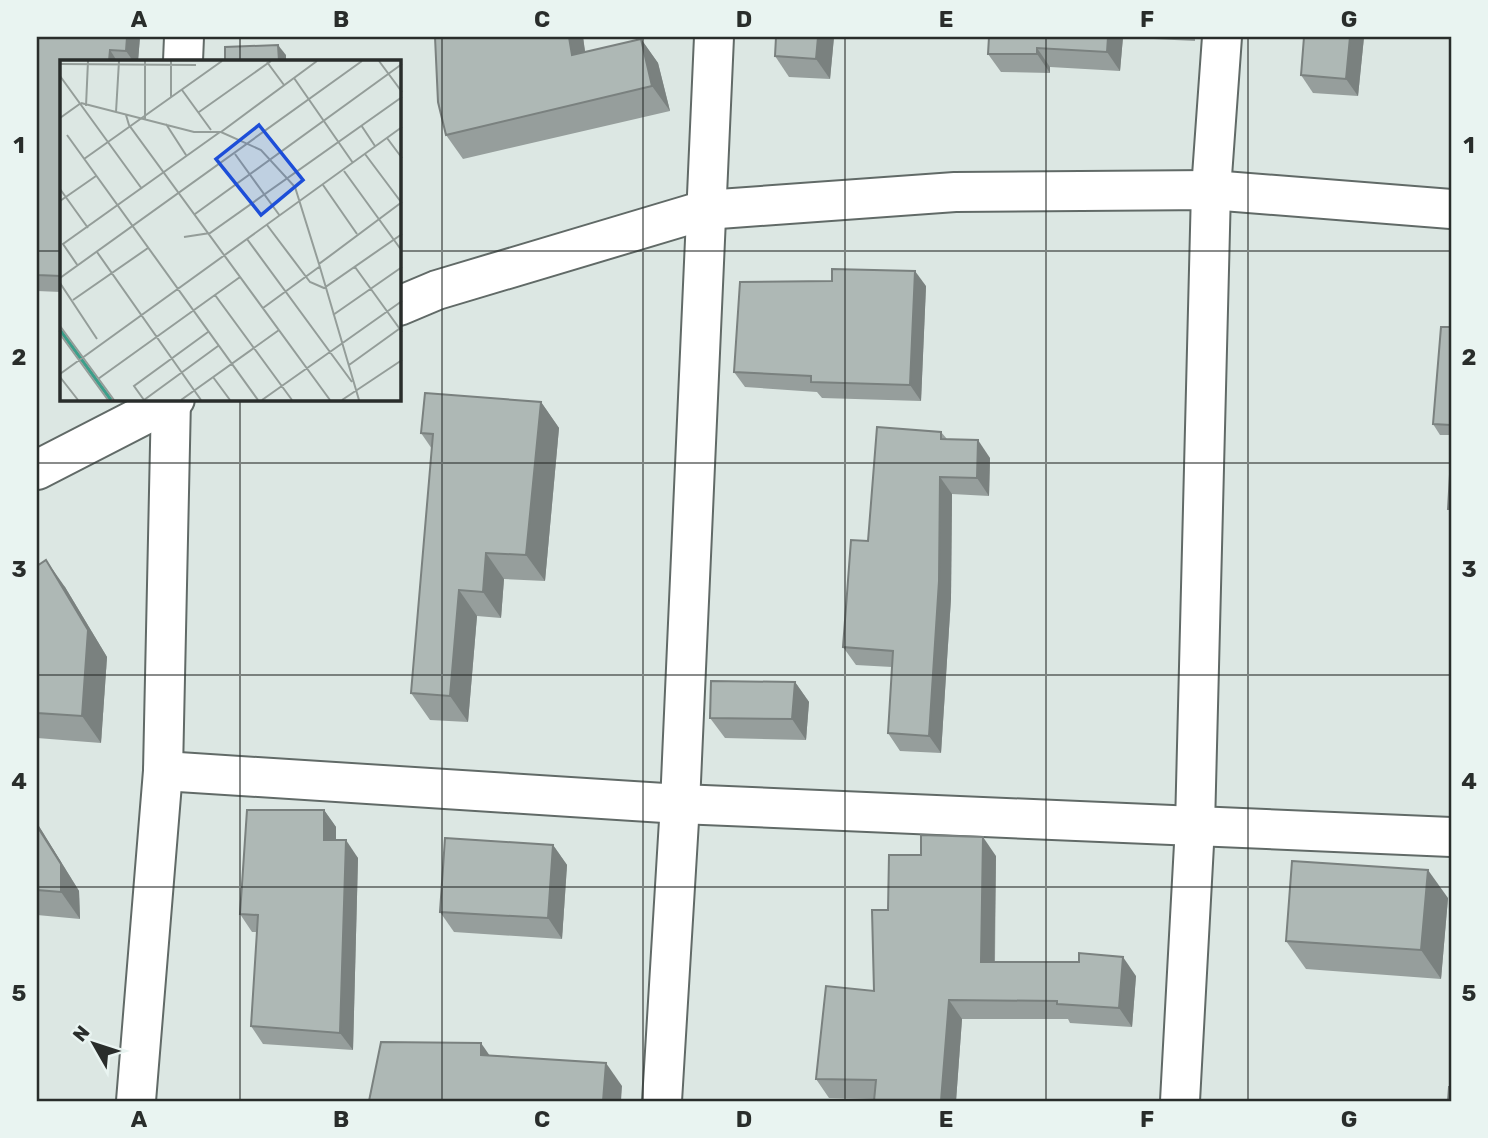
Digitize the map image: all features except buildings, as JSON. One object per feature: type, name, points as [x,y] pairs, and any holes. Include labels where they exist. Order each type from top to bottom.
[{"type":"street","points":[[183,60],[184,37]]},
{"type":"street","points":[[662,1101],[680,804],[714,37]]},
{"type":"street","points":[[1180,1101],[1195,826],[1211,190],[1222,37]]},
{"type":"street","points":[[401,305],[437,290],[705,210],[956,192],[1211,190],[1451,209]]},
{"type":"street","points":[[37,470],[171,401]]},
{"type":"street","points":[[136,1101],[163,771],[173,401]]},
{"type":"street","points":[[163,771],[680,804],[1451,837]]}]
